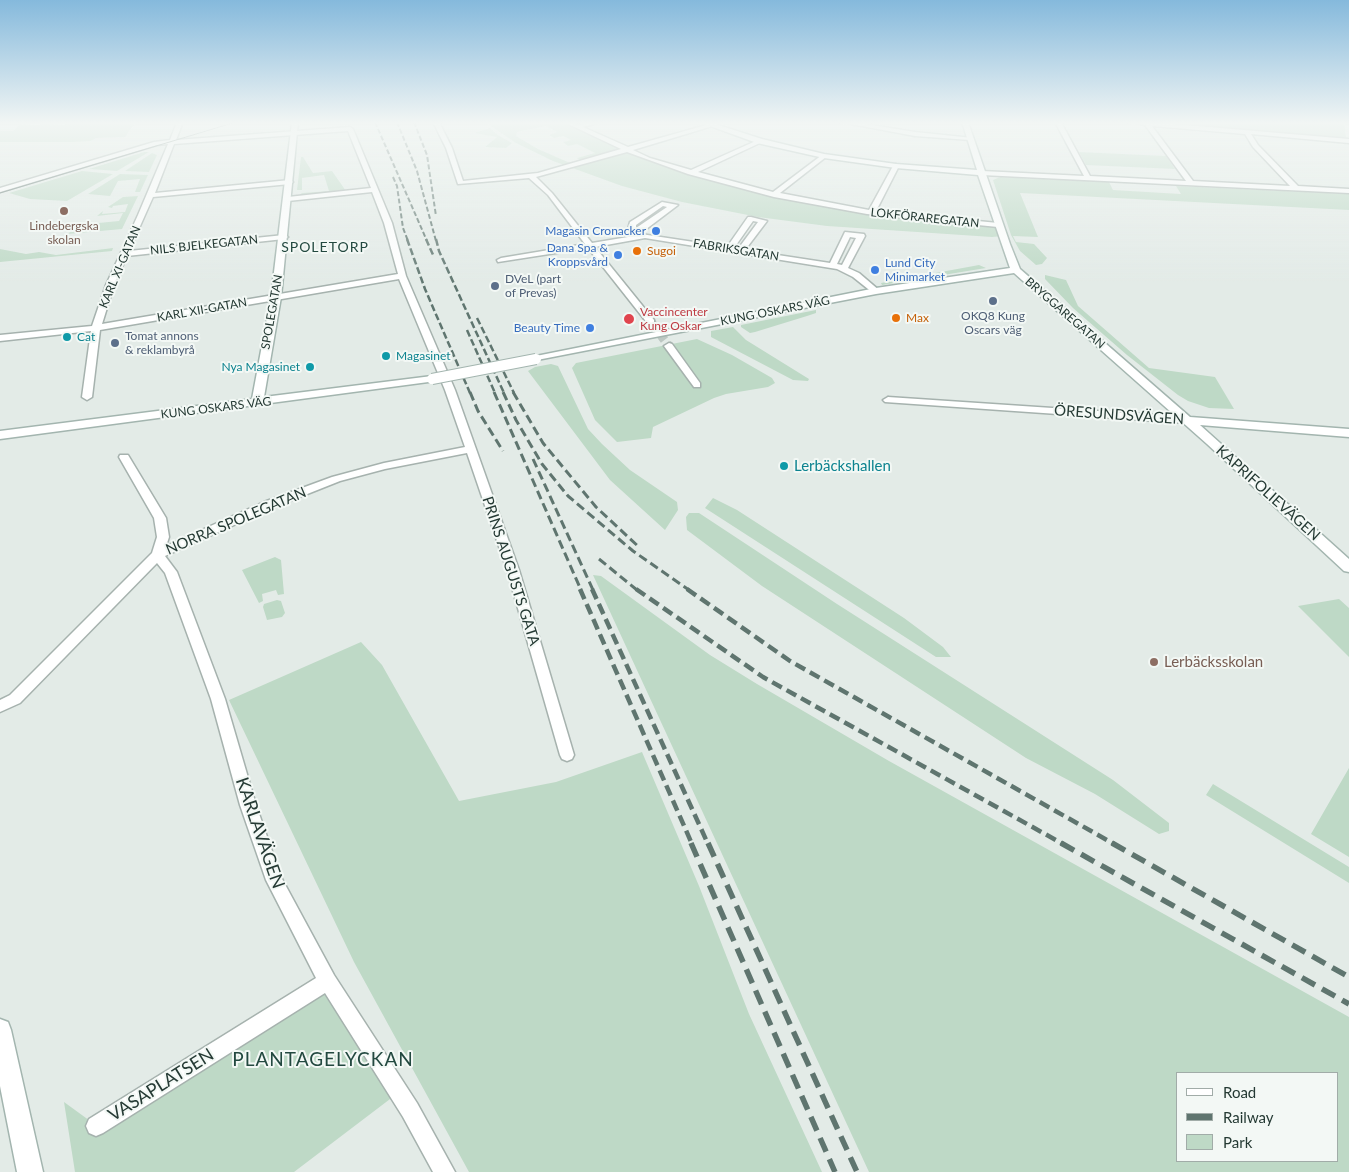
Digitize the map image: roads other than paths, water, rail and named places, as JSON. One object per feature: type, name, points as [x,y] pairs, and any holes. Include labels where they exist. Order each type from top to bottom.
[{"type":"main road","name":"SPOLEGATAN","points":[[257,403],[276,297],[290,177]]},
{"type":"main road","name":"BRYGGAREGATAN","points":[[983,177],[998,225],[1016,270],[1187,420]]},
{"type":"main road","name":"KUNG OSKARS VÄG","points":[[0,435],[432,379],[876,291],[1016,270]]},
{"type":"main road","name":"ÖRESUNDSVÄGEN","points":[[1187,420],[1349,433]]},
{"type":"main road","name":"KAPRIFOLIEVÄGEN","points":[[1187,420],[1349,567]]},
{"type":"main road","points":[[0,1030],[30,1172]]},
{"type":"street","points":[[0,190],[43,177]]},
{"type":"street","name":"KARL XI-GATAN","points":[[87,397],[96,328],[110,285],[158,177]]},
{"type":"street","name":"PRINS AUGUSTS GATA","points":[[369,177],[388,223],[402,276],[450,390],[513,570],[567,755]]},
{"type":"street","points":[[458,177],[460,183],[523,177]]},
{"type":"street","points":[[531,177],[550,194],[651,322]]},
{"type":"street","name":"LOKFÖRAREGATAN","points":[[704,177],[774,195],[872,212],[998,225]]},
{"type":"street","points":[[774,195],[797,177]]},
{"type":"street","points":[[872,212],[890,177]]},
{"type":"street","points":[[1060,177],[1349,192]]},
{"type":"street","points":[[1185,177],[1190,184]]},
{"type":"street","points":[[1285,177],[1297,189]]},
{"type":"street","points":[[151,195],[290,182]]},
{"type":"street","points":[[288,198],[374,190]]},
{"type":"street","points":[[662,204],[674,205],[650,224],[637,234],[632,228],[633,224],[662,204]]},
{"type":"street","points":[[730,248],[751,219],[763,221],[741,250]]},
{"type":"street","name":"FABRIKSGATAN","points":[[502,260],[637,234],[833,265],[844,268],[876,291]]},
{"type":"street","points":[[833,265],[848,234],[861,236],[844,268]]},
{"type":"street","name":"NILS BJELKEGATAN","points":[[124,254],[284,237]]},
{"type":"street","name":"KARL XII-GATAN","points":[[0,338],[96,328],[402,276]]},
{"type":"street","points":[[669,346],[698,385]]},
{"type":"street","name":"ÖRESUNDSVÄGEN","points":[[888,400],[1187,420]]},
{"type":"street","name":"NORRA SPOLEGATAN","points":[[0,706],[15,699],[157,555],[268,505],[336,479],[384,466],[470,449]]},
{"type":"street","points":[[124,457],[160,518],[163,537],[157,555]]},
{"type":"street","name":"KARLAVÄGEN","points":[[157,555],[170,572],[218,699],[248,805],[274,880],[328,981],[410,1110],[445,1172]]},
{"type":"street","name":"VASAPLATSEN","points":[[96,1126],[328,981]]},
{"type":"tunnel","points":[[651,322],[669,346]]},
{"type":"tram line","points":[[0,193],[54,177]]},
{"type":"railway","points":[[393,177],[397,186],[403,228],[408,241]]},
{"type":"railway","points":[[399,177],[427,241]]},
{"type":"railway","points":[[419,177],[436,241]]},
{"type":"railway","points":[[430,177],[436,216]]},
{"type":"railway","points":[[407,239],[425,289],[470,393]]},
{"type":"railway","points":[[426,239],[434,257]]},
{"type":"railway","points":[[436,239],[439,251],[504,393]]},
{"type":"railway","points":[[477,318],[514,393]]},
{"type":"railway","points":[[467,330],[495,393]]},
{"type":"railway","points":[[470,392],[478,411],[503,451]]},
{"type":"railway","points":[[494,392],[581,590]]},
{"type":"railway","points":[[503,392],[516,420],[542,464],[568,496],[633,551],[689,590]]},
{"type":"railway","points":[[513,392],[543,443],[596,507],[640,548]]},
{"type":"railway","points":[[533,459],[593,590]]},
{"type":"railway","points":[[599,559],[637,590]]},
{"type":"railway","points":[[580,589],[692,844]]},
{"type":"railway","points":[[592,589],[708,844]]},
{"type":"railway","points":[[636,589],[763,677],[1063,844]]},
{"type":"railway","points":[[687,589],[790,661],[1114,844]]},
{"type":"railway","points":[[691,843],[835,1172]]},
{"type":"railway","points":[[708,843],[857,1172]]},
{"type":"railway","points":[[1061,843],[1349,1004]]},
{"type":"railway","points":[[1112,843],[1349,977]]},
{"type":"place","name":"Lindebergska skolan","points":[[64,211]]},
{"type":"place","name":"Magasin Cronacker","points":[[656,231]]},
{"type":"place","name":"Sugoi","points":[[637,251]]},
{"type":"place","name":"Dana Spa & Kroppsvård","points":[[618,255]]},
{"type":"place","name":"Lund City Minimarket","points":[[875,270]]},
{"type":"place","name":"DVeL (part of Prevas)","points":[[495,286]]},
{"type":"place","name":"OKQ8 Kung Oscars väg","points":[[993,301]]},
{"type":"place","name":"Max","points":[[896,318]]},
{"type":"place","name":"Vaccincenter Kung Oskar","points":[[629,319]]},
{"type":"place","name":"Beauty Time","points":[[590,328]]},
{"type":"place","name":"Cat","points":[[67,337]]},
{"type":"place","name":"Tomat annons & reklambyrå","points":[[115,343]]},
{"type":"place","name":"Magasinet","points":[[386,356]]},
{"type":"place","name":"Nya Magasinet","points":[[310,367]]},
{"type":"place","name":"Lerbäckshallen","points":[[784,466]]},
{"type":"place","name":"Lerbäcksskolan","points":[[1154,662]]},
{"type":"district","name":"SPOLETORP","points":[[325,247]]},
{"type":"district","name":"PLANTAGELYCKAN","points":[[323,1060]]}]
